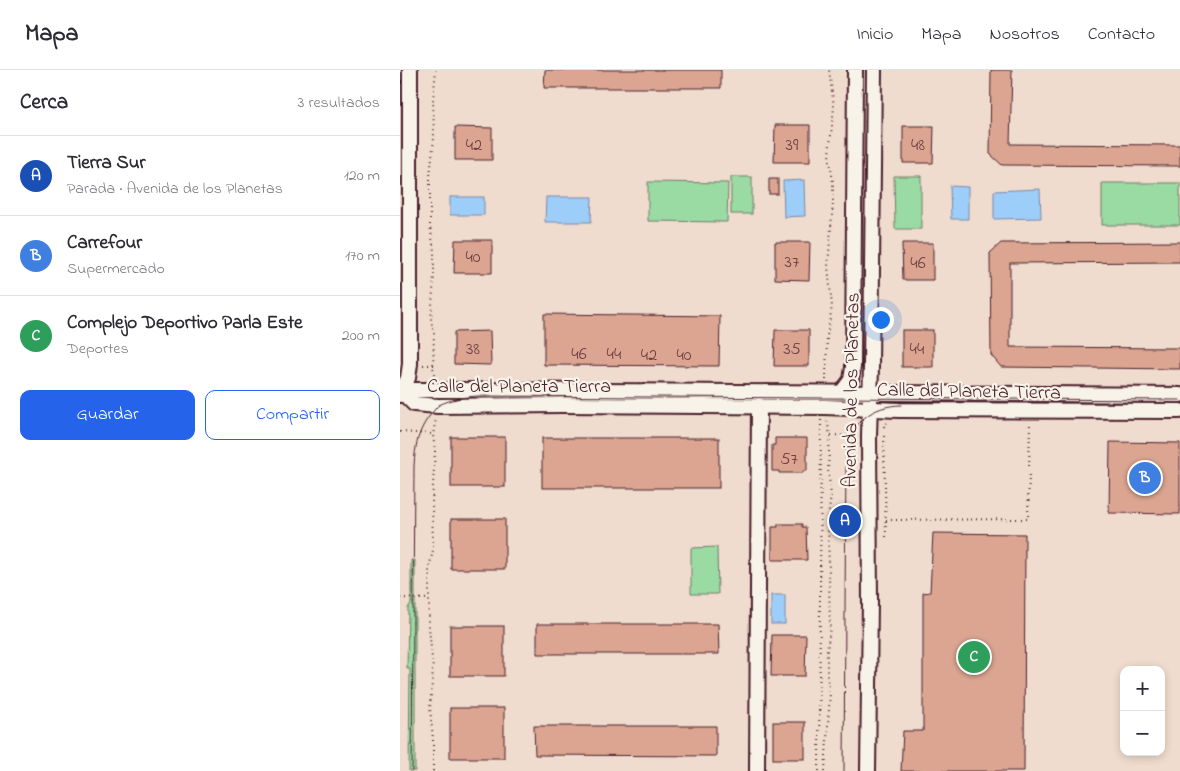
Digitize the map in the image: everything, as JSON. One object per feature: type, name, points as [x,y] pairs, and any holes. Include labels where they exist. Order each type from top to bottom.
[{"type":"street","points":[[400,393],[408,378],[410,364],[410,70]]},
{"type":"street","name":"Avenida de los Planetas","points":[[842,392],[851,380],[854,367],[855,70]]},
{"type":"street","name":"Avenida de los Planetas","points":[[868,771],[870,602],[868,436],[871,393],[874,70]]},
{"type":"street","name":"Calle del Planeta Tierra","points":[[400,393],[413,390],[1180,395]]},
{"type":"street","name":"Calle del Planeta Tierra","points":[[400,393],[414,404],[438,406],[759,406],[909,410],[1180,411]]},
{"type":"street","points":[[757,771],[759,406]]},
{"type":"path","points":[[436,70],[433,99],[434,138],[430,176],[430,226],[434,259],[431,321],[434,333],[434,367],[438,391]]},
{"type":"path","points":[[433,771],[433,739],[430,708],[433,669],[429,627],[429,569],[433,550],[432,502],[435,451],[433,434],[438,406]]},
{"type":"path","points":[[819,771],[821,419]]},
{"type":"path","points":[[886,537],[884,425],[891,420]]},
{"type":"path","points":[[886,520],[1028,519],[1030,423]]},
{"type":"path","points":[[400,432],[433,434]]},
{"type":"path","points":[[400,598],[429,599]]},
{"type":"green space","points":[[894,176],[921,176],[921,229],[895,229]]},
{"type":"green space","points":[[731,177],[752,177],[752,214],[731,214]]},
{"type":"green space","points":[[648,182],[728,183],[727,222],[648,221]]},
{"type":"green space","points":[[1102,183],[1180,183],[1180,225],[1102,225]]},
{"type":"green space","points":[[717,547],[718,594],[691,594],[691,548]]},
{"type":"green space","points":[[411,560],[415,560],[415,771],[409,771],[410,669],[407,669],[408,608],[411,603]]},
{"type":"water","points":[[804,180],[805,216],[784,217],[783,181]]},
{"type":"water","points":[[950,186],[968,187],[968,219],[951,219]]},
{"type":"water","points":[[1040,189],[1041,218],[994,219],[994,191]]},
{"type":"water","points":[[450,197],[484,197],[484,215],[450,215]]},
{"type":"water","points":[[546,197],[592,197],[591,222],[545,222]]},
{"type":"water","points":[[771,595],[785,595],[785,624],[771,624]]},
{"type":"building","points":[[545,70],[721,70],[721,88],[544,88]]},
{"type":"building","points":[[991,70],[1012,70],[1010,144],[1180,145],[1180,166],[1002,165],[990,154]]},
{"type":"building","points":[[775,125],[810,125],[810,162],[774,162]]},
{"type":"building","points":[[903,126],[934,126],[933,163],[903,163]]},
{"type":"building","points":[[455,127],[492,128],[492,160],[455,160]]},
{"type":"building","points":[[769,179],[778,179],[778,194],[769,194]]},
{"type":"building","points":[[455,240],[492,240],[492,273],[454,273]]},
{"type":"building","points":[[775,242],[810,242],[809,280],[775,279]]},
{"type":"building","points":[[1180,242],[1180,262],[1010,263],[1010,347],[1180,348],[1180,369],[1001,367],[991,355],[990,253],[1001,243]]},
{"type":"building","points":[[902,243],[933,243],[933,280],[903,280]]},
{"type":"building","points":[[544,314],[720,316],[719,366],[544,365]]},
{"type":"building","points":[[775,330],[809,330],[809,366],[774,366]]},
{"type":"building","points":[[902,330],[933,330],[933,367],[902,367]]},
{"type":"building","points":[[490,331],[491,365],[454,364],[454,332]]},
{"type":"building","points":[[451,437],[505,437],[505,487],[451,487]]},
{"type":"building","points":[[542,438],[719,438],[719,488],[542,488]]},
{"type":"building","points":[[775,438],[807,438],[807,471],[803,471],[803,473],[779,473],[779,471],[772,471],[772,445],[775,445]]},
{"type":"building","points":[[1110,442],[1180,443],[1180,514],[1109,513]]},
{"type":"building","points":[[451,519],[505,519],[505,569],[451,569]]},
{"type":"building","points":[[778,524],[802,524],[802,527],[806,527],[807,560],[772,560],[772,527],[778,527]]},
{"type":"building","points":[[933,533],[1025,534],[1024,771],[901,771],[903,731],[923,731],[923,593],[930,592]]},
{"type":"building","points":[[537,624],[718,624],[719,654],[537,654]]},
{"type":"building","points":[[450,626],[504,626],[504,676],[450,676]]},
{"type":"building","points":[[772,635],[806,635],[805,676],[771,676]]},
{"type":"building","points":[[450,708],[504,708],[504,758],[450,758]]},
{"type":"building","points":[[773,722],[805,722],[805,759],[773,759]]},
{"type":"building","points":[[534,726],[716,726],[716,756],[535,755]]},
{"type":"tram line","points":[[412,771],[414,459],[420,432],[439,405],[448,401],[478,396],[1180,400]]},
{"type":"tram line","points":[[844,771],[846,451],[858,424],[872,412],[881,408],[902,405]]},
{"type":"place","name":"Carrefour","points":[[1145,478]]},
{"type":"place","name":"Tierra Sur","points":[[845,521]]},
{"type":"place","name":"Complejo Deportivo Parla Este","points":[[974,657]]}]
